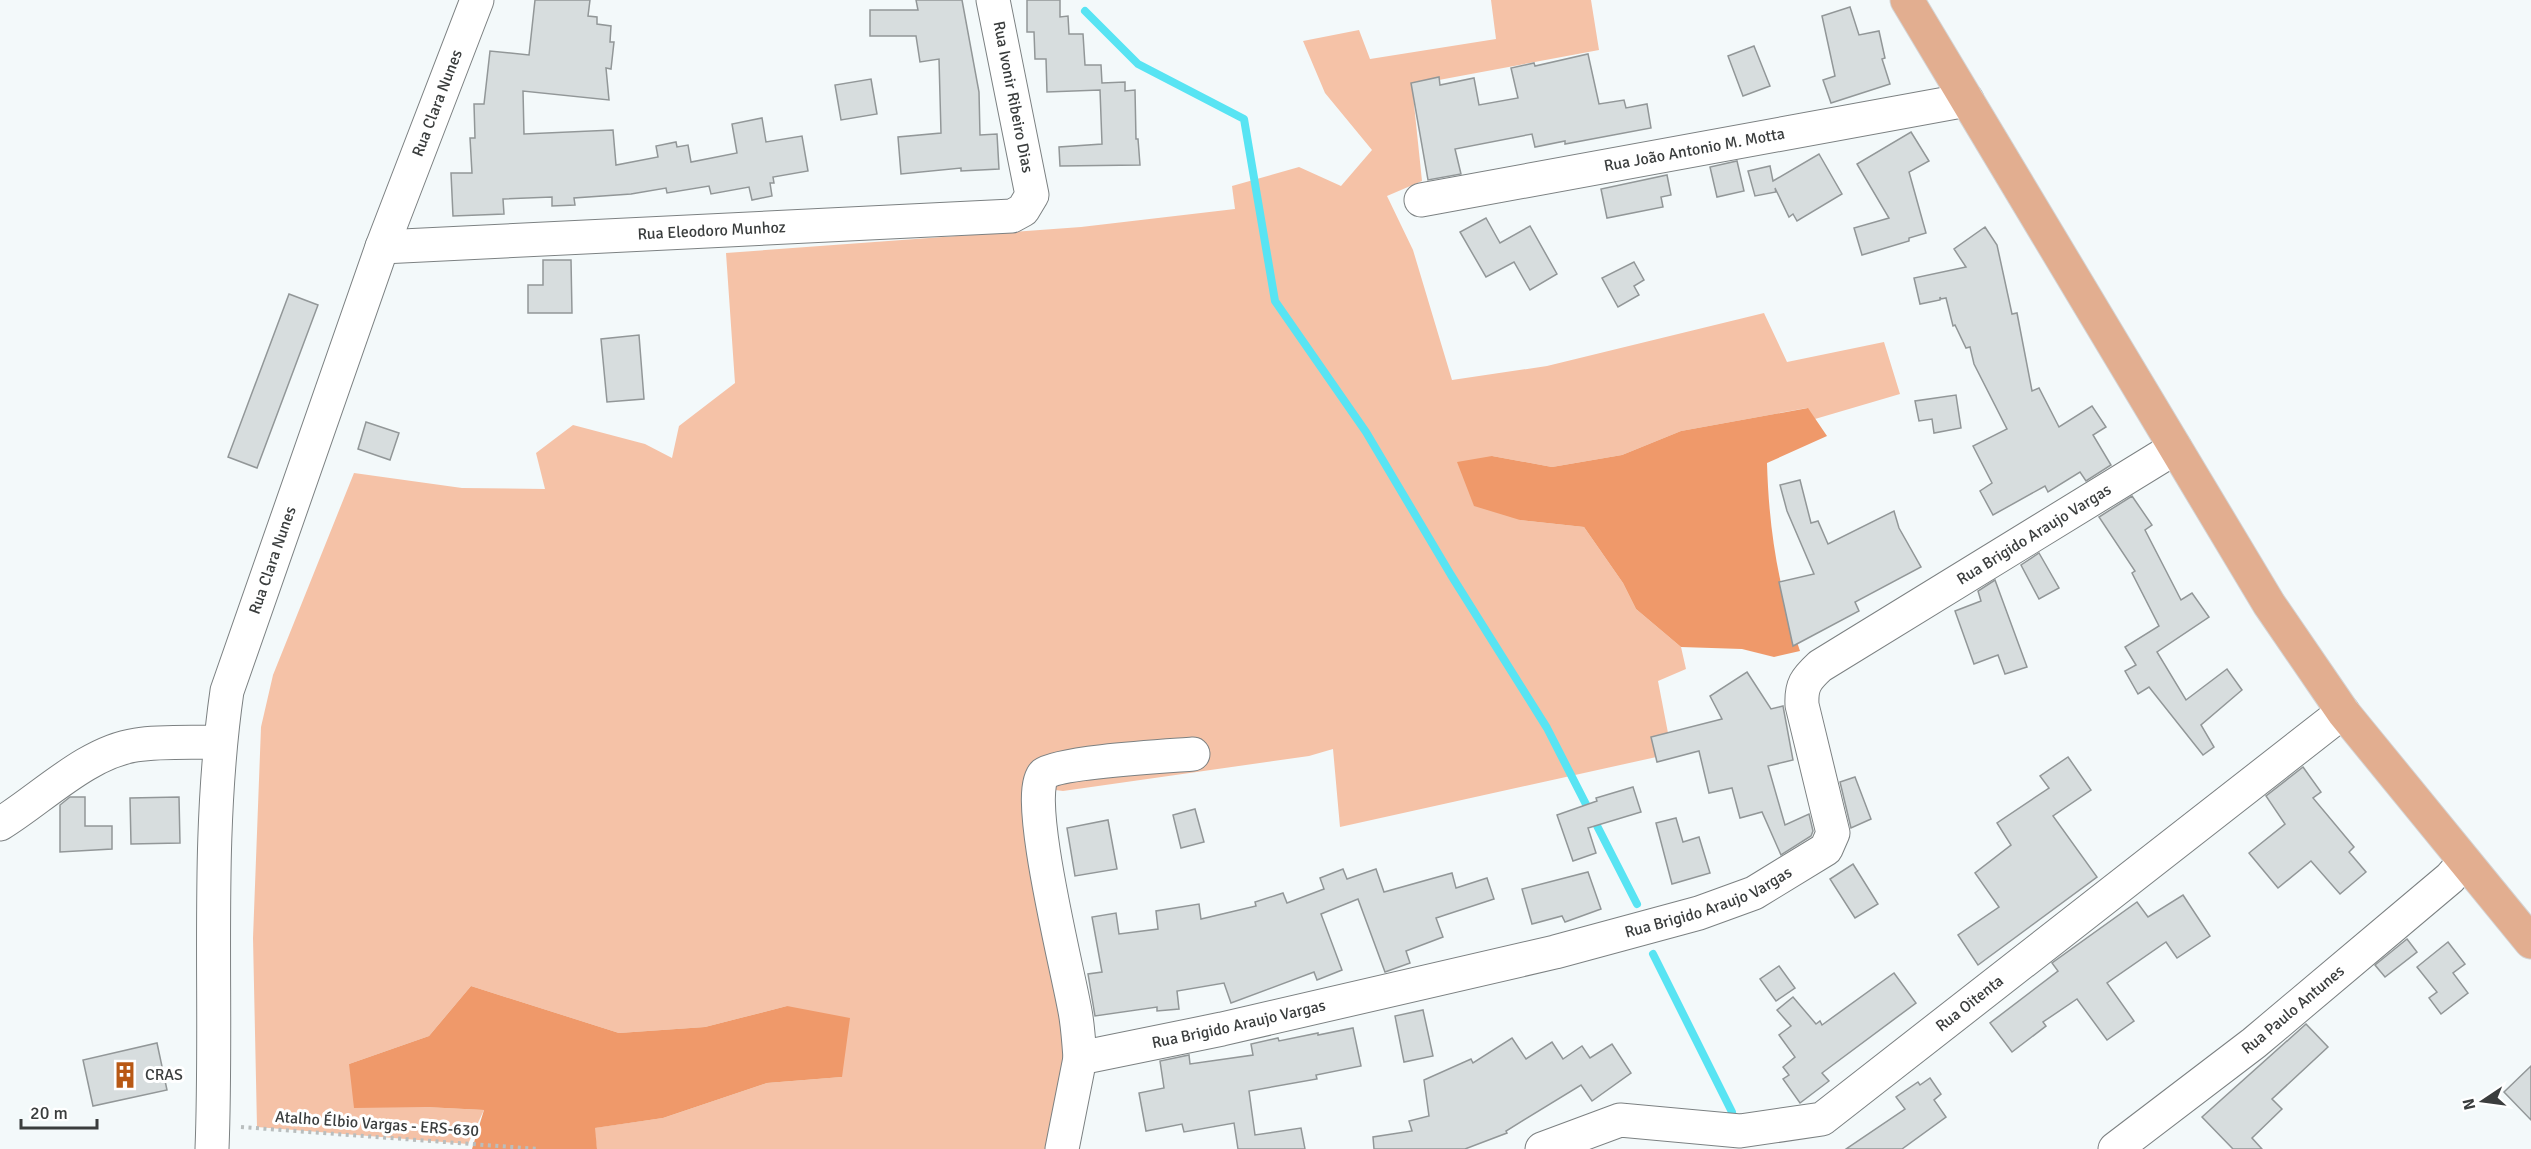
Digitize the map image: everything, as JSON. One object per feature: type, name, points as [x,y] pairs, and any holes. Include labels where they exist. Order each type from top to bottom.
[{"type":"main road","points":[[1907,0],[2269,604],[2343,712],[2531,942]]},
{"type":"street","name":"Rua Clara Nunes","points":[[212,1137],[215,829],[220,742],[227,691],[382,247],[477,0]]},
{"type":"street","name":"Rua Ivonir Ribeiro Dias","points":[[993,0],[1032,195]]},
{"type":"street","name":"Rua João Antonio M. Motta","points":[[1421,200],[1967,100]]},
{"type":"street","name":"Rua Eleodoro Munhoz","points":[[382,247],[994,218],[1012,216],[1023,210],[1032,195]]},
{"type":"street","name":"Rua Brigido Araujo Vargas","points":[[1080,1058],[1222,1029],[1555,952],[1700,913],[1754,893],[1826,849],[1833,833],[1802,705],[1806,680],[1820,666],[2175,448]]},
{"type":"street","name":"Rua Oitenta","points":[[1542,1149],[1620,1120],[1740,1131],[1822,1119],[2343,712]]},
{"type":"street","points":[[0,824],[83,766],[109,753],[134,745],[220,742]]},
{"type":"street","points":[[1062,1149],[1080,1058],[1077,1018],[1043,853],[1038,808],[1039,780],[1045,774],[1053,771],[1089,763],[1193,754]]},
{"type":"street","name":"Rua Paulo Antunes","points":[[2115,1149],[2254,1043],[2450,878],[2464,862]]},
{"type":"path","name":"Atalho Élbio Vargas - ERS-630","points":[[212,1137],[539,1149]]},
{"type":"shaded area","points":[[1491,0],[1591,0],[1599,50],[1412,85],[1422,181],[1387,196],[1413,250],[1452,380],[1547,366],[1764,313],[1787,362],[1884,342],[1900,394],[1815,419],[1807,408],[1681,431],[1622,455],[1552,467],[1492,456],[1520,520],[1584,527],[1623,583],[1636,609],[1681,647],[1686,669],[1658,681],[1670,754],[1340,827],[1333,749],[1309,756],[1063,791],[1032,787],[1069,1014],[1062,1149],[597,1149],[594,1128],[663,1118],[767,1083],[842,1077],[787,1006],[705,1027],[619,1033],[471,986],[429,1036],[349,1064],[425,1107],[484,1110],[468,1144],[257,1127],[253,938],[261,727],[273,675],[354,473],[462,488],[545,489],[536,453],[573,425],[645,444],[672,458],[679,426],[735,383],[726,253],[1081,227],[1235,209],[1232,186],[1299,167],[1341,186],[1372,150],[1325,93],[1303,41],[1359,30],[1370,59],[1496,39]]},
{"type":"shaded area","points":[[1808,408],[1827,436],[1767,463],[1770,512],[1780,581],[1800,651],[1774,657],[1742,649],[1681,647],[1636,609],[1623,583],[1584,527],[1520,520],[1474,506],[1457,462],[1492,456],[1552,467],[1622,455],[1681,431]]},
{"type":"shaded area","points":[[471,986],[619,1033],[705,1027],[787,1006],[850,1018],[842,1077],[767,1083],[663,1118],[595,1128],[597,1149],[472,1149],[484,1110],[425,1107],[354,1108],[349,1064],[429,1036]]},
{"type":"building","points":[[535,0],[590,0],[588,16],[597,17],[597,24],[611,26],[610,42],[614,42],[611,69],[606,68],[609,100],[523,91],[524,134],[613,130],[616,165],[658,157],[656,146],[676,142],[677,147],[688,145],[691,162],[737,153],[732,124],[762,118],[766,142],[802,136],[808,171],[773,177],[774,183],[770,183],[772,196],[752,200],[749,187],[711,194],[709,186],[667,193],[666,188],[631,194],[574,198],[575,205],[552,206],[552,197],[503,199],[504,214],[453,216],[451,173],[472,173],[470,138],[475,138],[474,104],[484,104],[490,51],[529,55]]},
{"type":"building","points":[[916,0],[962,0],[979,92],[980,135],[997,134],[999,169],[961,171],[961,168],[901,174],[898,137],[941,133],[939,59],[920,62],[916,36],[870,36],[870,10],[918,10]]},
{"type":"building","points":[[1027,0],[1060,0],[1060,17],[1068,16],[1069,34],[1083,34],[1085,65],[1101,65],[1102,83],[1125,82],[1125,91],[1135,90],[1136,139],[1138,139],[1140,165],[1060,166],[1059,147],[1102,144],[1100,90],[1047,92],[1046,59],[1035,59],[1034,32],[1027,32]]},
{"type":"building","points":[[1850,7],[1859,35],[1879,31],[1885,58],[1882,59],[1890,84],[1831,103],[1823,80],[1835,76],[1822,16]]},
{"type":"building","points":[[1754,46],[1770,86],[1743,96],[1728,56]]},
{"type":"building","points":[[1588,54],[1599,104],[1624,100],[1626,108],[1647,104],[1651,128],[1565,144],[1565,141],[1535,147],[1532,134],[1455,149],[1461,174],[1428,180],[1411,83],[1439,77],[1440,85],[1474,78],[1479,105],[1518,98],[1511,68],[1534,63],[1535,66]]},
{"type":"building","points":[[871,79],[877,114],[841,120],[835,85]]},
{"type":"building","points":[[1911,132],[1929,161],[1909,172],[1926,233],[1909,238],[1909,241],[1862,255],[1854,228],[1889,218],[1857,164]]},
{"type":"building","points":[[1819,154],[1842,194],[1797,221],[1793,214],[1789,217],[1775,188],[1776,192],[1755,196],[1748,171],[1770,166],[1773,181]]},
{"type":"building","points":[[1737,161],[1744,191],[1717,197],[1710,167]]},
{"type":"building","points":[[1667,175],[1671,195],[1661,197],[1663,207],[1607,218],[1601,189]]},
{"type":"building","points":[[1486,218],[1500,243],[1530,226],[1557,274],[1530,290],[1514,262],[1486,277],[1460,232]]},
{"type":"building","points":[[1985,227],[1997,245],[2012,314],[2017,313],[2032,391],[2039,388],[2059,427],[2092,406],[2106,427],[2093,435],[2111,465],[2086,481],[2080,472],[2048,492],[2045,486],[1993,515],[1980,491],[1992,483],[1973,446],[2007,429],[1974,364],[1970,347],[1966,348],[1955,325],[1953,326],[1946,298],[1941,299],[1940,297],[1940,300],[1920,304],[1914,278],[1966,267],[1954,249]]},
{"type":"building","points":[[543,260],[571,260],[572,313],[528,313],[528,285],[543,285]]},
{"type":"building","points":[[1634,262],[1644,280],[1634,286],[1639,295],[1618,307],[1602,278]]},
{"type":"building","points":[[289,294],[318,305],[257,468],[228,457]]},
{"type":"building","points":[[639,335],[644,399],[607,402],[601,339]]},
{"type":"building","points":[[1956,395],[1961,428],[1934,433],[1932,419],[1919,421],[1915,401]]},
{"type":"building","points":[[366,422],[399,433],[390,460],[358,449]]},
{"type":"building","points":[[1800,480],[1811,523],[1818,521],[1828,544],[1894,511],[1899,528],[1921,567],[1855,602],[1859,611],[1793,646],[1779,582],[1814,574],[1787,511],[1780,485]]},
{"type":"building","points":[[2132,496],[2152,525],[2145,530],[2181,600],[2192,593],[2209,617],[2157,652],[2186,700],[2227,669],[2242,690],[2201,725],[2214,747],[2203,755],[2149,687],[2138,694],[2125,671],[2136,665],[2125,647],[2159,626],[2132,573],[2135,571],[2099,517]]},
{"type":"building","points":[[2039,553],[2059,588],[2039,599],[2021,565]]},
{"type":"building","points":[[1995,580],[2027,667],[2005,674],[1998,655],[1974,664],[1955,611],[1981,601],[1978,591]]},
{"type":"building","points":[[1747,672],[1771,709],[1783,706],[1793,760],[1768,766],[1785,825],[1809,814],[1813,831],[1811,836],[1781,855],[1762,812],[1740,818],[1732,788],[1709,793],[1699,751],[1657,762],[1651,737],[1722,719],[1710,696]]},
{"type":"building","points":[[2068,757],[2091,790],[2053,816],[2097,877],[1978,965],[1958,935],[1999,907],[1975,873],[2011,845],[1997,823],[2049,788],[2040,776]]},
{"type":"building","points":[[2303,767],[2321,792],[2313,798],[2354,847],[2349,852],[2366,872],[2340,894],[2311,861],[2278,888],[2249,853],[2285,824],[2266,796]]},
{"type":"building","points":[[1855,777],[1871,819],[1851,828],[1840,782]]},
{"type":"building","points":[[1633,787],[1641,812],[1588,828],[1596,853],[1573,861],[1557,815],[1597,801],[1596,798]]},
{"type":"building","points":[[70,797],[85,797],[85,826],[112,826],[112,849],[60,852],[60,805]]},
{"type":"building","points":[[179,797],[180,843],[131,844],[130,798]]},
{"type":"building","points":[[1195,809],[1204,842],[1181,848],[1173,815]]},
{"type":"building","points":[[1676,818],[1683,842],[1699,837],[1710,873],[1672,884],[1656,823]]},
{"type":"building","points":[[1108,820],[1117,869],[1075,876],[1067,828]]},
{"type":"building","points":[[1853,864],[1878,904],[1855,918],[1830,879]]},
{"type":"building","points":[[1343,869],[1347,879],[1376,869],[1384,892],[1452,873],[1456,888],[1487,878],[1494,899],[1436,918],[1443,937],[1406,951],[1410,963],[1385,972],[1358,899],[1321,914],[1342,970],[1317,980],[1314,972],[1231,1003],[1224,983],[1177,991],[1179,1009],[1157,1011],[1157,1007],[1095,1016],[1088,974],[1102,972],[1092,917],[1116,913],[1119,934],[1158,929],[1156,911],[1199,904],[1201,919],[1256,906],[1255,902],[1283,893],[1287,903],[1324,889],[1320,878]]},
{"type":"building","points":[[1588,872],[1601,909],[1565,922],[1562,916],[1532,924],[1522,889]]},
{"type":"building","points":[[2183,895],[2210,936],[2177,958],[2166,942],[2107,983],[2134,1021],[2107,1040],[2077,999],[2043,1022],[2046,1026],[2012,1052],[1990,1023],[2058,971],[2052,963],[2137,902],[2148,917]]},
{"type":"building","points":[[2407,939],[2417,952],[2385,977],[2375,965]]},
{"type":"building","points":[[2448,942],[2465,964],[2453,973],[2468,993],[2441,1014],[2429,998],[2437,992],[2417,967]]},
{"type":"building","points":[[1779,966],[1795,988],[1776,1001],[1760,979]]},
{"type":"building","points":[[1894,973],[1916,1003],[1822,1073],[1829,1081],[1800,1103],[1783,1079],[1789,1075],[1783,1067],[1795,1057],[1779,1035],[1791,1026],[1777,1010],[1793,997],[1816,1024],[1820,1021],[1822,1025]]},
{"type":"building","points":[[1423,1010],[1433,1056],[1404,1062],[1395,1016]]},
{"type":"building","points":[[2306,1024],[2328,1047],[2272,1099],[2282,1109],[2252,1138],[2262,1149],[2233,1149],[2202,1117]]},
{"type":"building","points":[[1353,1028],[1361,1066],[1316,1075],[1317,1079],[1249,1091],[1255,1135],[1301,1128],[1305,1149],[1238,1149],[1234,1123],[1184,1132],[1182,1124],[1146,1131],[1139,1093],[1164,1088],[1160,1061],[1189,1055],[1190,1064],[1253,1055],[1251,1044]]},
{"type":"building","points":[[1512,1038],[1526,1059],[1552,1042],[1563,1059],[1582,1046],[1590,1058],[1612,1044],[1631,1073],[1592,1101],[1581,1085],[1506,1131],[1507,1133],[1465,1149],[1374,1149],[1373,1137],[1412,1131],[1409,1121],[1429,1116],[1424,1080],[1471,1059],[1473,1063]]},
{"type":"building","name":"CRAS","points":[[157,1043],[167,1090],[93,1106],[83,1060]]},
{"type":"building","points":[[2531,1066],[2531,1120],[2504,1092]]},
{"type":"building","points":[[1930,1078],[1941,1094],[1934,1100],[1946,1117],[1902,1149],[1846,1149],[1905,1109],[1896,1097],[1918,1082],[1920,1085]]},
{"type":"waterway","points":[[1085,11],[1138,64],[1244,119],[1275,301],[1366,432],[1451,575],[1547,728],[1637,904]]},
{"type":"waterway","points":[[1653,954],[1732,1112]]},
{"type":"place","name":"CRAS","points":[[125,1075]]}]
